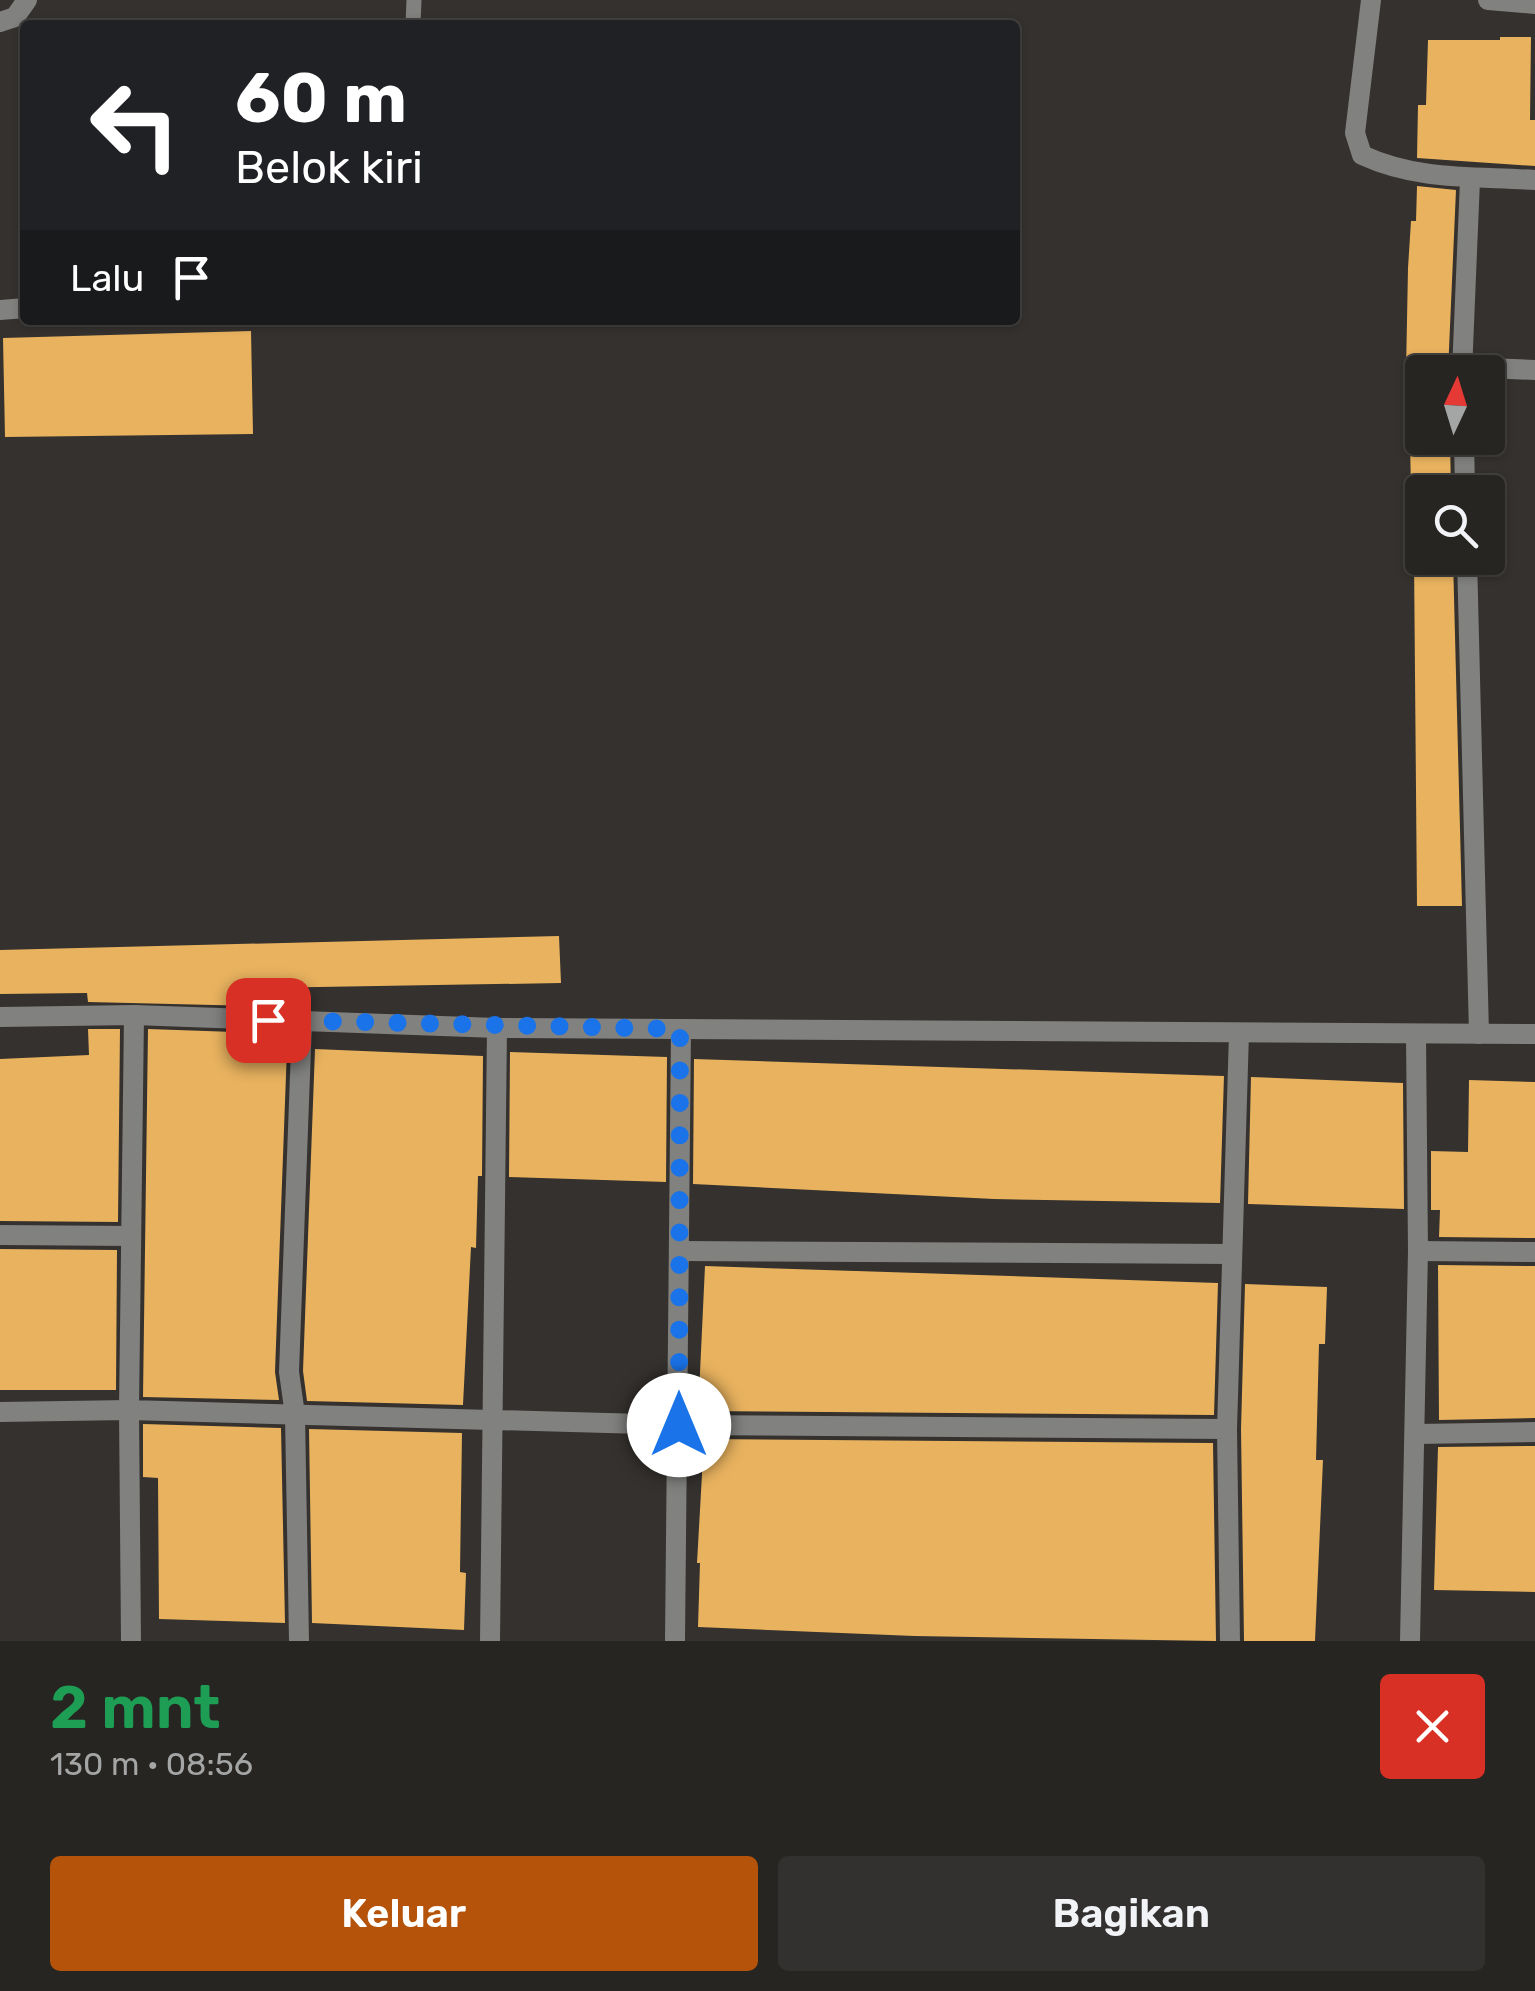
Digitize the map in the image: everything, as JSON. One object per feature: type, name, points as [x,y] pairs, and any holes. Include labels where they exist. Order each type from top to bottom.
[{"type":"street","points":[[0,22],[15,17],[27,0]]},
{"type":"street","points":[[1370,0],[1355,133],[1362,155],[1390,168],[1470,180],[1535,180]]},
{"type":"street","points":[[1488,0],[1535,4]]},
{"type":"street","points":[[1463,355],[1470,180]]},
{"type":"street","points":[[1505,370],[1535,370]]},
{"type":"street","points":[[1467,575],[1479,1034]]},
{"type":"street","points":[[0,1017],[134,1015],[496,1028],[1535,1034]]},
{"type":"street","points":[[131,1641],[129,1410],[134,1015]]},
{"type":"street","points":[[300,1641],[295,1415],[289,1372],[302,1021]]},
{"type":"street","points":[[490,1641],[496,1028]]},
{"type":"street","points":[[674,1641],[681,1251],[680,1029]]},
{"type":"street","points":[[1230,1641],[1227,1429],[1238,1033]]},
{"type":"street","points":[[1410,1641],[1418,1250],[1416,1036]]},
{"type":"street","points":[[0,1235],[131,1236]]},
{"type":"street","points":[[1418,1250],[1535,1252]]},
{"type":"street","points":[[681,1251],[1232,1254]]},
{"type":"street","points":[[0,1412],[129,1410],[491,1422],[1227,1429]]},
{"type":"street","points":[[1416,1434],[1535,1432]]},
{"type":"building","points":[[1531,37],[1530,120],[1535,120],[1535,166],[1417,158],[1418,105],[1426,105],[1428,40]]},
{"type":"building","points":[[1417,186],[1456,190],[1449,355],[1406,355],[1411,221],[1416,221]]},
{"type":"building","points":[[251,331],[253,434],[5,437],[3,338]]},
{"type":"building","points":[[1410,455],[1450,455],[1451,475],[1411,475]]},
{"type":"building","points":[[1414,575],[1453,575],[1462,906],[1417,906]]},
{"type":"building","points":[[559,936],[561,983],[259,988],[259,1006],[88,1002],[87,993],[0,994],[0,950]]},
{"type":"building","points":[[88,1029],[120,1029],[118,1222],[0,1221],[0,1059],[89,1055]]},
{"type":"building","points":[[148,1029],[260,1033],[261,1047],[287,1048],[275,1372],[279,1400],[143,1397]]},
{"type":"building","points":[[315,1049],[483,1056],[482,1176],[478,1176],[476,1248],[471,1247],[463,1405],[307,1401],[303,1371]]},
{"type":"building","points":[[510,1052],[667,1057],[666,1182],[509,1177]]},
{"type":"building","points":[[694,1059],[1224,1076],[1220,1203],[994,1199],[693,1184]]},
{"type":"building","points":[[1251,1077],[1403,1083],[1404,1209],[1248,1204]]},
{"type":"building","points":[[1469,1080],[1535,1082],[1535,1238],[1439,1237],[1440,1210],[1431,1210],[1431,1151],[1468,1152]]},
{"type":"building","points":[[0,1249],[117,1250],[116,1390],[0,1390]]},
{"type":"building","points":[[1438,1265],[1535,1266],[1535,1418],[1439,1420]]},
{"type":"building","points":[[705,1266],[1218,1283],[1214,1415],[705,1411],[705,1394],[699,1394]]},
{"type":"building","points":[[1245,1284],[1327,1287],[1325,1344],[1319,1344],[1316,1460],[1323,1460],[1315,1641],[1244,1641],[1241,1429]]},
{"type":"building","points":[[143,1424],[281,1428],[285,1623],[159,1619],[158,1478],[143,1477]]},
{"type":"building","points":[[309,1429],[462,1433],[460,1572],[466,1573],[464,1630],[312,1623]]},
{"type":"building","points":[[704,1439],[1213,1443],[1216,1641],[914,1636],[698,1627],[697,1563]]},
{"type":"building","points":[[1535,1446],[1535,1592],[1434,1590],[1438,1447]]},
{"type":"route","points":[[268,1020],[496,1028],[680,1029],[679,1425]]}]
